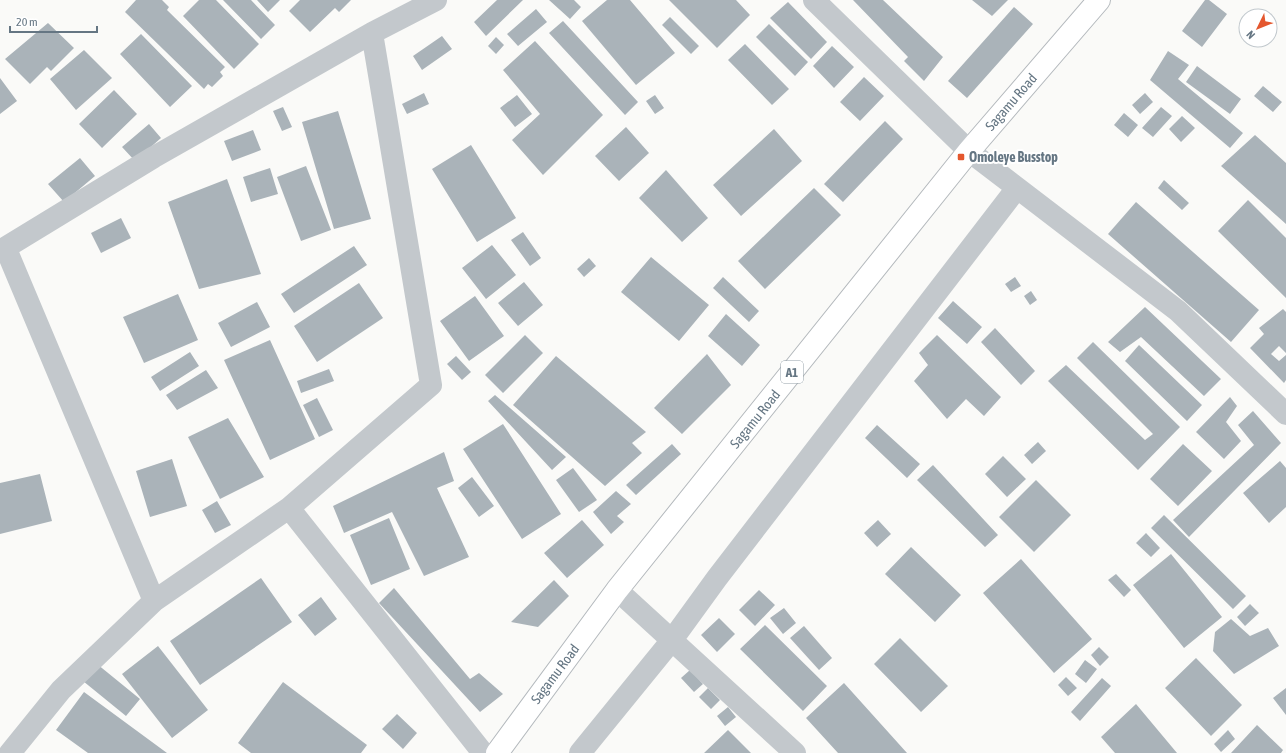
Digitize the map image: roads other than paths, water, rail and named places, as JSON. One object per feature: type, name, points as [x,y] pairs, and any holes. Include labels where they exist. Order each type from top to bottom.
[{"type":"highway","name":"Sagamu Road","points":[[497,753],[618,590],[969,151],[1099,0]]},
{"type":"street","points":[[154,601],[3,250],[154,157],[372,33],[436,0]]},
{"type":"street","points":[[814,0],[969,151],[1178,311],[1286,414]]},
{"type":"street","points":[[10,753],[61,690],[154,601],[289,508],[431,385],[372,33]]},
{"type":"street","points":[[580,753],[672,640],[726,566],[1017,188]]},
{"type":"street","points":[[289,508],[482,753]]},
{"type":"street","points":[[618,590],[795,753]]},
{"type":"place","name":"Omoleye Busstop","points":[[961,157]]}]
